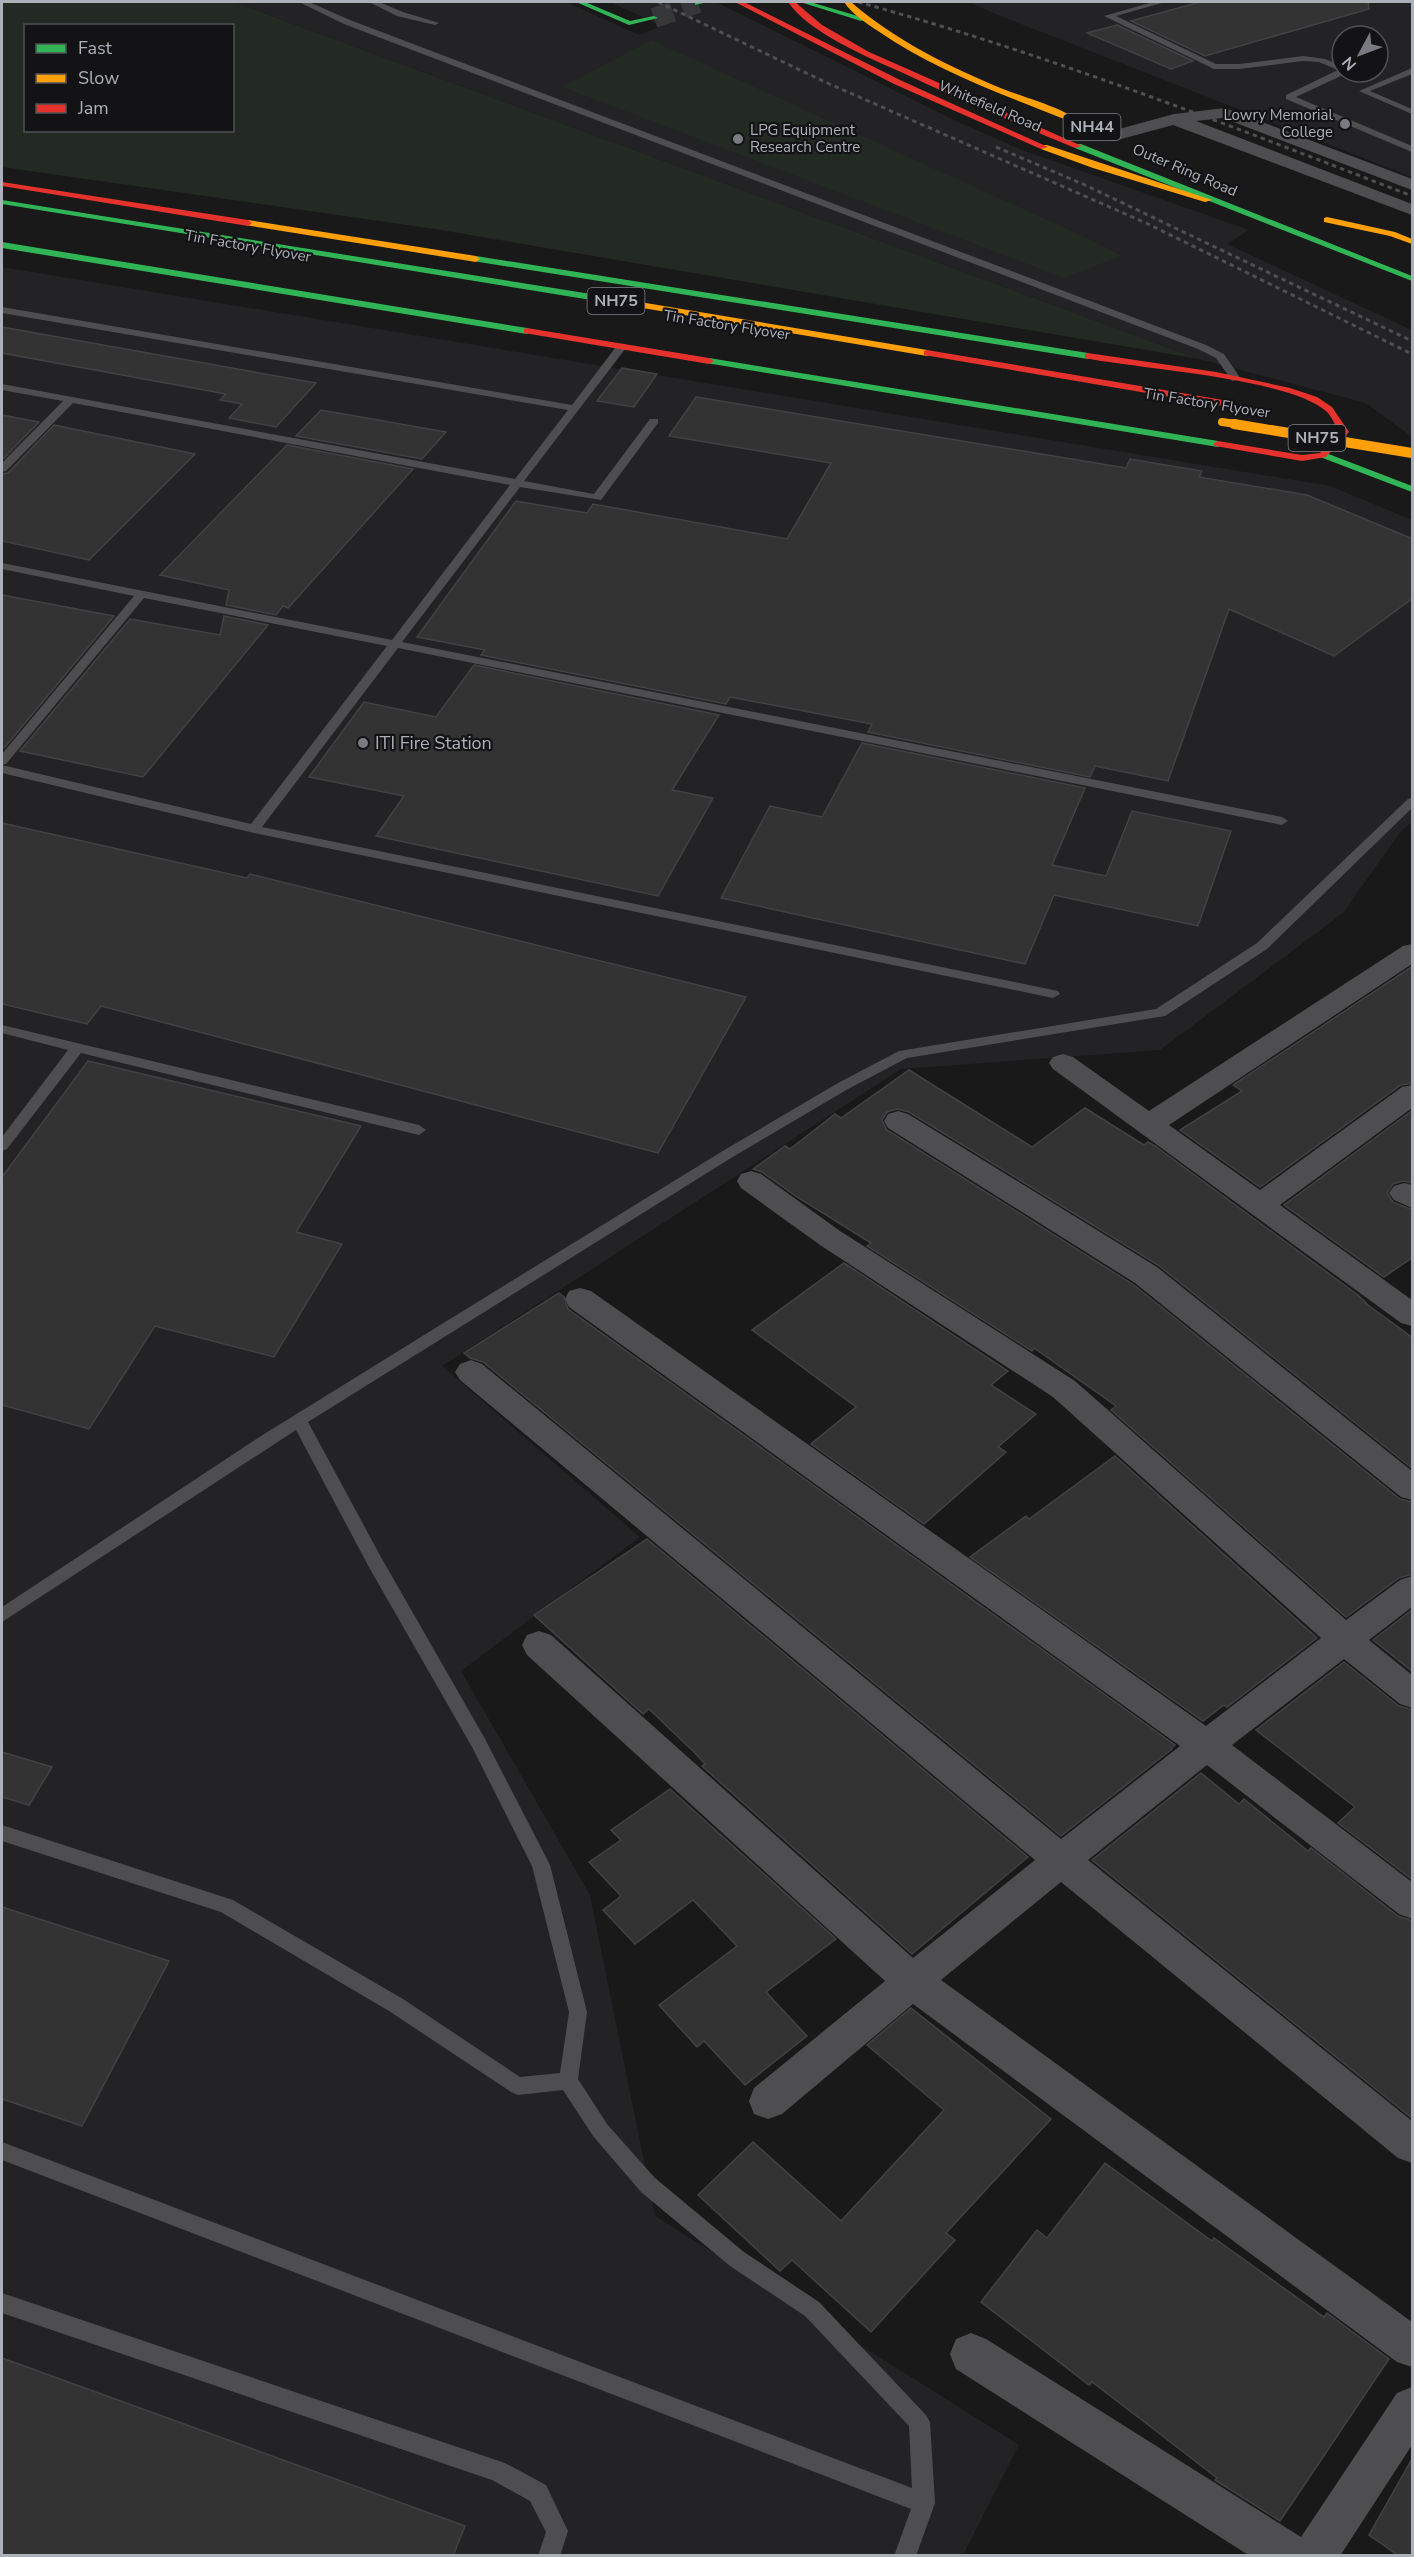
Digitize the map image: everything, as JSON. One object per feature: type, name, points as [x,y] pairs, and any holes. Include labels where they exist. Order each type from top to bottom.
[{"type":"main road","points":[[580,2],[629,23],[654,18],[627,19],[589,2]]},
{"type":"main road","name":"Whitefield Road","points":[[739,2],[833,53],[941,104],[1062,154],[1241,211]]},
{"type":"main road","name":"Outer Ring Road","points":[[791,2],[812,22],[843,43],[994,112],[1413,279]]},
{"type":"main road","points":[[804,2],[864,19]]},
{"type":"main road","name":"NH44","points":[[847,2],[864,19],[892,37],[1085,125]]},
{"type":"main road","name":"Outer Ring Road","points":[[1109,134],[1135,145]]},
{"type":"main road","points":[[2,183],[1295,390],[1329,408],[1344,432],[1323,455]]},
{"type":"main road","name":"Tin Factory Flyover","points":[[2,202],[539,288],[1235,405]]},
{"type":"main road","points":[[1389,248],[1322,218],[1392,234],[1413,242]]},
{"type":"main road","points":[[2,244],[1302,458],[1323,455],[1413,489]]},
{"type":"main road","name":"NH75","points":[[1321,419],[1355,425]]},
{"type":"main road","name":"Tin Factory Flyover","points":[[1216,421],[1413,453]]},
{"type":"street","points":[[1109,134],[1174,119],[1225,113],[1413,184]]},
{"type":"street","points":[[1174,119],[1413,210]]},
{"type":"street","points":[[1149,1125],[1413,952]]},
{"type":"street","points":[[1063,1063],[1413,1315]]},
{"type":"street","points":[[1260,1205],[1413,1094]]},
{"type":"street","points":[[898,1120],[1146,1275],[1413,1488]]},
{"type":"street","points":[[751,1180],[830,1238],[1064,1389],[1344,1640],[1413,1694]]},
{"type":"street","points":[[580,1299],[1205,1744],[1413,1903]]},
{"type":"street","points":[[471,1372],[1060,1860],[1413,2145]]},
{"type":"street","points":[[768,2101],[1060,1860],[1205,1744],[1413,1589]]},
{"type":"street","points":[[539,1645],[912,1981],[1413,2347]]},
{"type":"street","points":[[971,2355],[1291,2556]]},
{"type":"street","points":[[1314,2556],[1413,2408]]},
{"type":"lane","points":[[303,2],[347,22],[695,156],[857,214],[1202,347],[1220,356],[1236,379]]},
{"type":"lane","points":[[373,2],[400,14],[435,23]]},
{"type":"lane","points":[[1161,2],[1108,16],[1214,66],[1234,68],[1305,58],[1320,60],[1330,65]]},
{"type":"lane","points":[[1413,71],[1363,90],[1413,112]]},
{"type":"lane","points":[[1330,76],[1289,97],[1413,149]]},
{"type":"lane","points":[[2,310],[574,408]]},
{"type":"lane","points":[[254,829],[622,346]]},
{"type":"lane","points":[[2,387],[597,498],[654,421]]},
{"type":"lane","points":[[2,469],[70,400]]},
{"type":"lane","points":[[2,566],[1282,821]]},
{"type":"lane","points":[[2,760],[142,593]]},
{"type":"lane","points":[[2,769],[254,829],[1053,994]]},
{"type":"lane","points":[[2,1615],[299,1420],[726,1155],[843,1086],[904,1054],[1160,1013],[1262,946],[1413,802]]},
{"type":"lane","points":[[2,1029],[419,1130]]},
{"type":"lane","points":[[2,1146],[77,1048]]},
{"type":"lane","points":[[299,1420],[376,1564],[478,1742],[541,1865],[578,2012],[568,2081],[600,2130],[648,2185],[736,2259],[812,2309],[919,2422],[924,2503],[905,2556]]},
{"type":"lane","points":[[2,1833],[227,1906],[396,2005],[518,2086],[568,2081]]},
{"type":"lane","points":[[2,2151],[924,2503]]},
{"type":"lane","points":[[2,2303],[497,2470],[538,2493],[557,2531],[549,2556]]},
{"type":"shaded area","points":[[2,2],[234,2],[1199,359],[435,229],[2,167]]},
{"type":"shaded area","name":"LPG Equipment Research Centre","points":[[234,2],[566,2],[639,35],[662,26],[610,2],[716,2],[954,120],[1022,150],[1249,230],[1227,244],[1412,330],[1412,437],[1366,403],[1199,359]]},
{"type":"shaded area","name":"Lowry Memorial College","points":[[969,2],[1412,2],[1412,177],[998,15]]},
{"type":"shaded area","points":[[651,40],[1122,256],[1064,278],[562,87]]},
{"type":"shaded area","points":[[2,267],[1330,486],[1412,520],[1412,822],[1401,831],[1343,913],[1160,1050],[901,1069],[442,1366],[640,1537],[461,1671],[590,1895],[655,2216],[1019,2445],[963,2555],[2,2555]]},
{"type":"building","points":[[1200,2],[1368,2],[1369,9],[1205,56],[1131,21]]},
{"type":"building","points":[[1117,25],[1193,61],[1171,69],[1087,33]]},
{"type":"building","points":[[2,327],[316,383],[276,427],[229,418],[242,404],[220,400],[226,394],[2,353]]},
{"type":"building","points":[[622,368],[657,374],[634,407],[597,401]]},
{"type":"building","points":[[696,397],[1126,468],[1130,459],[1202,471],[1199,477],[1307,495],[1413,539],[1413,598],[1334,656],[1229,609],[1168,781],[1095,766],[1090,777],[868,732],[872,724],[730,697],[726,704],[481,655],[485,650],[417,637],[516,501],[587,513],[593,504],[787,539],[831,463],[669,436]]},
{"type":"building","points":[[321,410],[446,432],[422,459],[296,436]]},
{"type":"building","points":[[2,415],[39,422],[2,460]]},
{"type":"building","points":[[54,425],[195,454],[89,560],[2,541],[2,474],[8,473]]},
{"type":"building","points":[[287,445],[413,469],[288,608],[283,606],[276,615],[226,605],[229,590],[160,575]]},
{"type":"building","points":[[2,595],[114,616],[5,747],[2,747]]},
{"type":"building","points":[[224,616],[268,625],[143,777],[20,751],[130,619],[220,635]]},
{"type":"building","points":[[474,665],[719,715],[672,790],[713,798],[658,896],[376,836],[404,796],[309,777],[364,702],[436,717]]},
{"type":"building","points":[[862,743],[1085,788],[1052,865],[1106,876],[1132,811],[1231,831],[1198,926],[1054,895],[1025,964],[721,898],[770,806],[822,817]]},
{"type":"building","points":[[2,823],[247,878],[250,874],[746,997],[658,1153],[101,1006],[87,1024],[2,1004]]},
{"type":"building","points":[[1413,966],[1413,1083],[1401,1085],[1260,1187],[1180,1130],[1242,1091],[1233,1085]]},
{"type":"building","points":[[88,1061],[361,1126],[296,1232],[342,1244],[274,1357],[155,1326],[89,1429],[2,1405],[2,1177]]},
{"type":"building","points":[[909,1070],[1032,1147],[1085,1108],[1144,1145],[1148,1142],[1155,1146],[1413,1338],[1413,1469],[1158,1265],[909,1112],[897,1109],[887,1112],[882,1120],[887,1130],[1134,1285],[1400,1499],[1413,1502],[1413,1574],[1399,1578],[1346,1617],[1111,1410],[1116,1406],[1034,1348],[1032,1351],[867,1246],[871,1243],[797,1197],[762,1172],[753,1169],[785,1146],[790,1149],[835,1114],[841,1118]]},
{"type":"building","points":[[1413,1110],[1413,1183],[1403,1181],[1393,1184],[1387,1193],[1393,1202],[1413,1210],[1413,1257],[1384,1277],[1284,1205]]},
{"type":"building","points":[[844,1263],[1008,1371],[991,1385],[1036,1414],[998,1447],[1006,1452],[924,1524],[811,1444],[856,1407],[752,1330]]},
{"type":"building","points":[[559,1293],[564,1297],[568,1309],[1175,1745],[1061,1836],[483,1362],[470,1358],[464,1353]]},
{"type":"building","points":[[1115,1456],[1317,1638],[1227,1707],[1224,1705],[1203,1721],[970,1557],[1026,1516],[1029,1519]]},
{"type":"building","points":[[647,1539],[1028,1857],[912,1954],[702,1766],[705,1764],[695,1753],[649,1709],[643,1714],[534,1615]]},
{"type":"building","points":[[1413,1609],[1413,1672],[1373,1640]]},
{"type":"building","points":[[1344,1662],[1399,1706],[1413,1710],[1413,1880],[1338,1823],[1355,1807],[1256,1730]]},
{"type":"building","points":[[2,1752],[52,1767],[29,1805],[2,1797]]},
{"type":"building","points":[[1201,1773],[1239,1804],[1244,1799],[1308,1851],[1311,1848],[1398,1916],[1413,1921],[1413,2119],[1092,1860]]},
{"type":"building","points":[[670,1789],[836,1939],[766,1992],[807,2036],[745,2085],[704,2041],[697,2047],[659,2005],[737,1946],[693,1900],[635,1944],[603,1910],[621,1896],[589,1862],[621,1840],[611,1830]]},
{"type":"building","points":[[2,1907],[169,1961],[82,2126],[2,2099]]},
{"type":"building","points":[[911,2008],[1051,2119],[946,2233],[955,2240],[871,2332],[792,2260],[780,2271],[698,2195],[753,2142],[841,2221],[944,2110],[867,2045]]},
{"type":"building","points":[[1105,2163],[1212,2241],[1214,2238],[1324,2317],[1327,2313],[1389,2359],[1280,2521],[1215,2480],[1217,2478],[1092,2382],[1089,2385],[981,2302],[1037,2230],[1047,2238]]},
{"type":"building","points":[[2,2358],[465,2526],[453,2556],[2,2556]]},
{"type":"building","points":[[1413,2457],[1413,2556],[1399,2556],[1369,2535]]},
{"type":"tunnel","points":[[654,18],[698,3]]},
{"type":"railway","points":[[658,2],[825,82],[1146,223],[1412,354]]},
{"type":"railway","points":[[858,2],[999,44],[1137,92],[1412,196]]},
{"type":"railway","points":[[996,147],[1085,185],[1412,341]]},
{"type":"traffic: fast","points":[[580,2],[629,23],[654,18]]},
{"type":"traffic: fast","points":[[698,3],[704,2]]},
{"type":"traffic: fast","points":[[804,2],[864,19]]},
{"type":"traffic: fast","points":[[1078,146],[1412,279]]},
{"type":"traffic: fast","points":[[2,202],[616,301]]},
{"type":"traffic: fast","points":[[2,245],[527,331]]},
{"type":"traffic: fast","points":[[476,259],[1088,356]]},
{"type":"traffic: fast","points":[[709,361],[1218,444]]},
{"type":"traffic: fast","points":[[1323,455],[1412,489]]},
{"type":"traffic: slow","points":[[847,2],[869,21],[923,55],[984,84],[1072,119]]},
{"type":"traffic: slow","points":[[1044,147],[1096,166],[1208,200]]},
{"type":"traffic: slow","points":[[1327,220],[1392,234],[1412,242]]},
{"type":"traffic: slow","points":[[248,223],[476,259]]},
{"type":"traffic: slow","points":[[616,301],[927,353]]},
{"type":"traffic: slow","points":[[1222,422],[1412,453]]},
{"type":"traffic: jam","points":[[739,2],[897,82],[1044,147]]},
{"type":"traffic: jam","points":[[791,2],[820,26],[866,53],[957,95],[1078,146]]},
{"type":"traffic: jam","points":[[2,184],[248,223]]},
{"type":"traffic: jam","points":[[527,331],[709,361]]},
{"type":"traffic: jam","points":[[927,353],[1229,404]]},
{"type":"traffic: jam","points":[[1088,356],[1216,375],[1287,390],[1313,399],[1329,409],[1344,432],[1323,455],[1302,458],[1218,444]]},
{"type":"place","name":"Lowry Memorial College","points":[[1345,124]]},
{"type":"place","name":"LPG Equipment Research Centre","points":[[738,139]]},
{"type":"place","name":"ITI Fire Station","points":[[363,743]]}]
